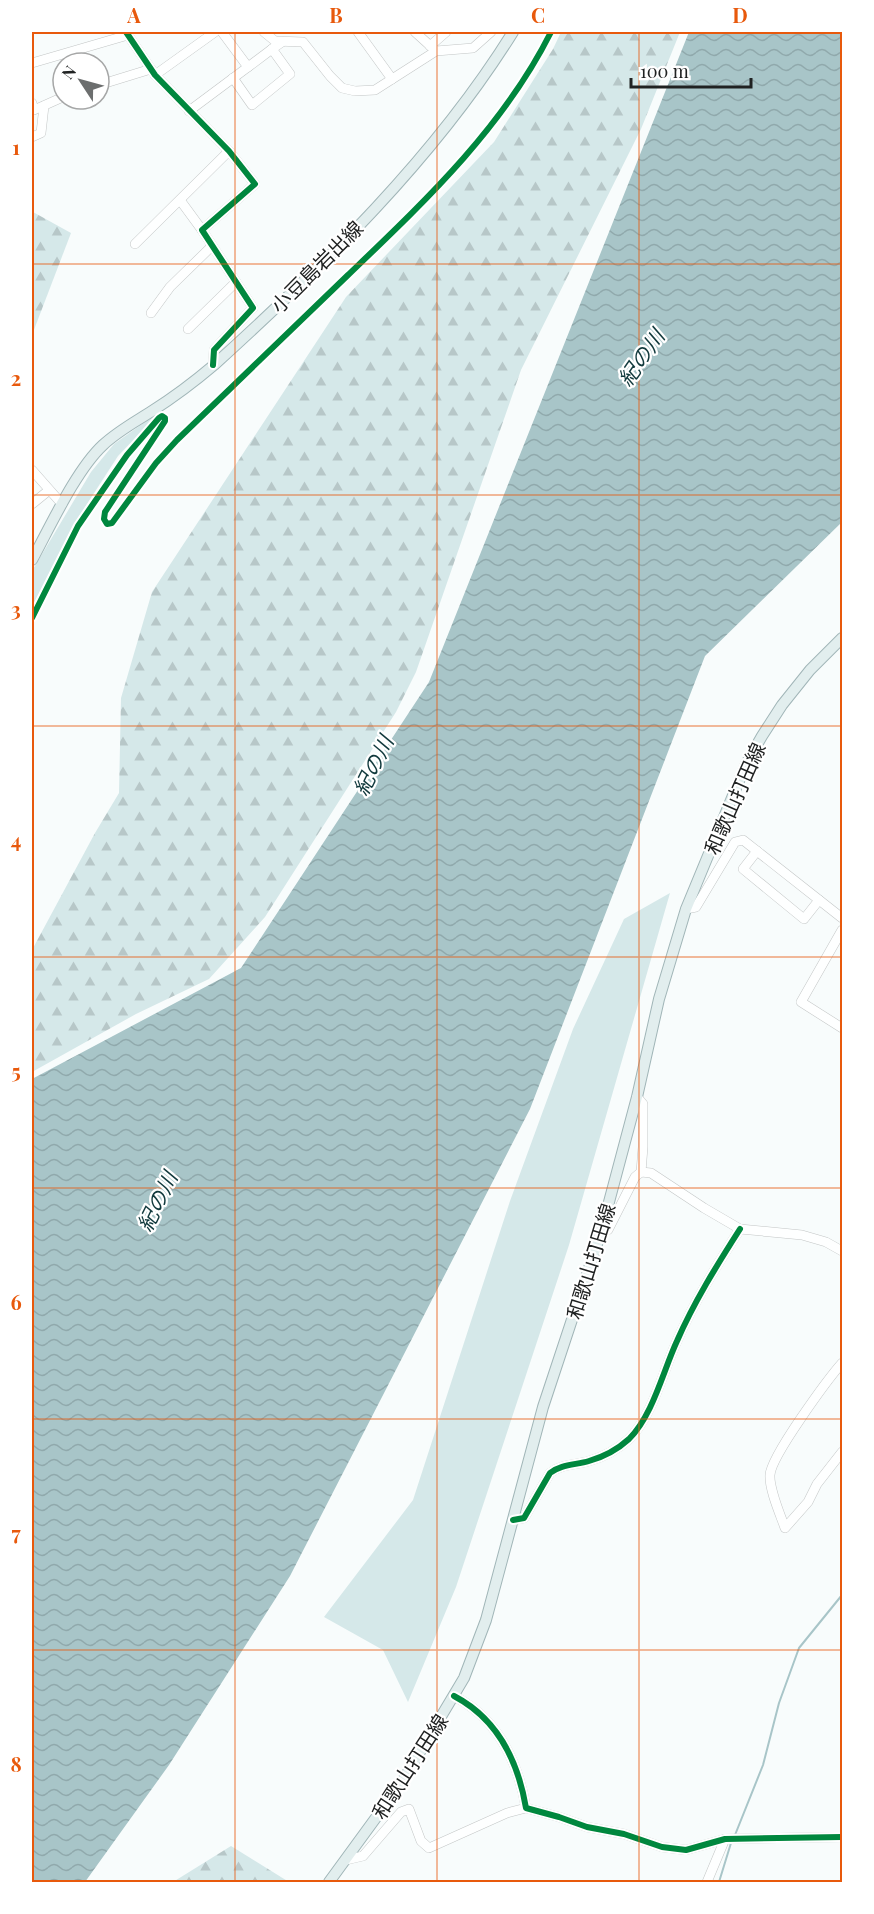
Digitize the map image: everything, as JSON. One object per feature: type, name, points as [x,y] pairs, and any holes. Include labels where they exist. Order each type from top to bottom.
[{"type":"main road","name":"小豆島岩出線","points":[[32,560],[62,504],[102,446],[193,383],[320,265],[394,189],[439,136],[492,65],[513,32]]},
{"type":"main road","name":"和歌山打田線","points":[[329,1882],[402,1782],[464,1678],[486,1620],[543,1407],[601,1232],[637,1097],[659,999],[686,909],[746,764],[757,745],[782,705],[810,670],[843,638]]},
{"type":"street","points":[[111,82],[153,72],[215,32]]},
{"type":"street","points":[[222,32],[248,67]]},
{"type":"street","points":[[264,32],[274,41],[303,42],[342,88],[355,91],[375,90],[392,79],[434,49],[446,32]]},
{"type":"street","points":[[358,32],[392,79]]},
{"type":"street","points":[[415,32],[434,49],[473,48],[491,32]]},
{"type":"street","points":[[32,63],[127,33],[153,72],[229,151],[255,184],[202,230]]},
{"type":"street","points":[[189,111],[282,42]]},
{"type":"street","points":[[233,78],[252,105],[290,74],[272,49]]},
{"type":"street","points":[[32,103],[34,110],[51,103]]},
{"type":"street","points":[[32,137],[40,134],[44,106]]},
{"type":"street","points":[[135,244],[229,151]]},
{"type":"street","points":[[180,200],[253,308],[214,350],[213,365]]},
{"type":"street","points":[[151,313],[170,287],[212,246]]},
{"type":"street","points":[[188,329],[236,282]]},
{"type":"street","points":[[32,470],[48,491],[62,504]]},
{"type":"street","points":[[32,504],[48,491]]},
{"type":"street","points":[[686,909],[696,907],[735,842],[743,840],[843,918]]},
{"type":"street","points":[[757,851],[743,869],[804,919],[819,900]]},
{"type":"street","points":[[841,1024],[801,1002],[843,930]]},
{"type":"street","points":[[637,1097],[643,1104],[641,1172]]},
{"type":"street","points":[[601,1232],[608,1230],[635,1177],[641,1172],[651,1173],[740,1229],[802,1235],[826,1242],[843,1251]]},
{"type":"street","points":[[513,1520],[524,1518],[550,1473],[556,1468],[600,1456],[630,1438],[651,1404],[677,1340],[740,1229]]},
{"type":"street","points":[[843,1362],[779,1452],[770,1469],[770,1479],[785,1528],[808,1502],[817,1484],[843,1452]]},
{"type":"street","points":[[454,1696],[469,1704],[502,1738],[522,1786],[526,1808]]},
{"type":"street","points":[[346,1860],[363,1856],[401,1812],[409,1809],[421,1842],[429,1848],[507,1813],[526,1808],[559,1816],[586,1827],[624,1834],[662,1847],[686,1850],[726,1839],[843,1837]]},
{"type":"street","points":[[707,1882],[726,1839]]},
{"type":"green space","points":[[561,32],[680,32],[641,129],[521,370],[416,672],[396,712],[265,917],[209,979],[136,1014],[32,1072],[32,950],[119,793],[121,698],[152,592],[346,297],[494,142],[553,49]]},
{"type":"green space","points":[[33,212],[71,233],[32,335],[32,216]]},
{"type":"green space","points":[[162,410],[118,456],[74,524],[32,607],[32,571],[91,472],[114,444]]},
{"type":"green space","points":[[670,893],[569,1245],[456,1587],[408,1702],[383,1650],[324,1617],[413,1500],[510,1201],[573,1029],[624,919]]},
{"type":"green space","points":[[231,1846],[289,1882],[173,1882]]},
{"type":"water","name":"紀の川","points":[[689,32],[842,32],[842,522],[705,656],[530,1109],[290,1576],[169,1765],[85,1882],[32,1882],[32,1079],[241,968],[429,682]]},
{"type":"waterway","points":[[735,1835],[763,1765],[779,1703],[799,1648],[842,1595]]},
{"type":"waterway","points":[[719,1882],[731,1843]]},
{"type":"cycle path","points":[[126,32],[155,75],[229,151],[255,184],[202,230],[253,308],[214,350],[213,365]]},
{"type":"cycle path","points":[[32,618],[78,526],[127,455],[159,418],[162,416],[165,421],[105,512],[104,519],[107,524],[112,523],[156,463],[177,440],[405,220],[460,162],[510,100],[532,67],[551,32]]},
{"type":"cycle path","points":[[513,1520],[524,1518],[550,1473],[559,1468],[605,1455],[625,1443],[637,1429],[645,1418],[691,1312],[740,1229]]},
{"type":"cycle path","points":[[454,1696],[483,1717],[504,1743],[518,1774],[526,1808],[587,1827],[624,1834],[662,1847],[686,1850],[725,1839],[842,1837]]}]
